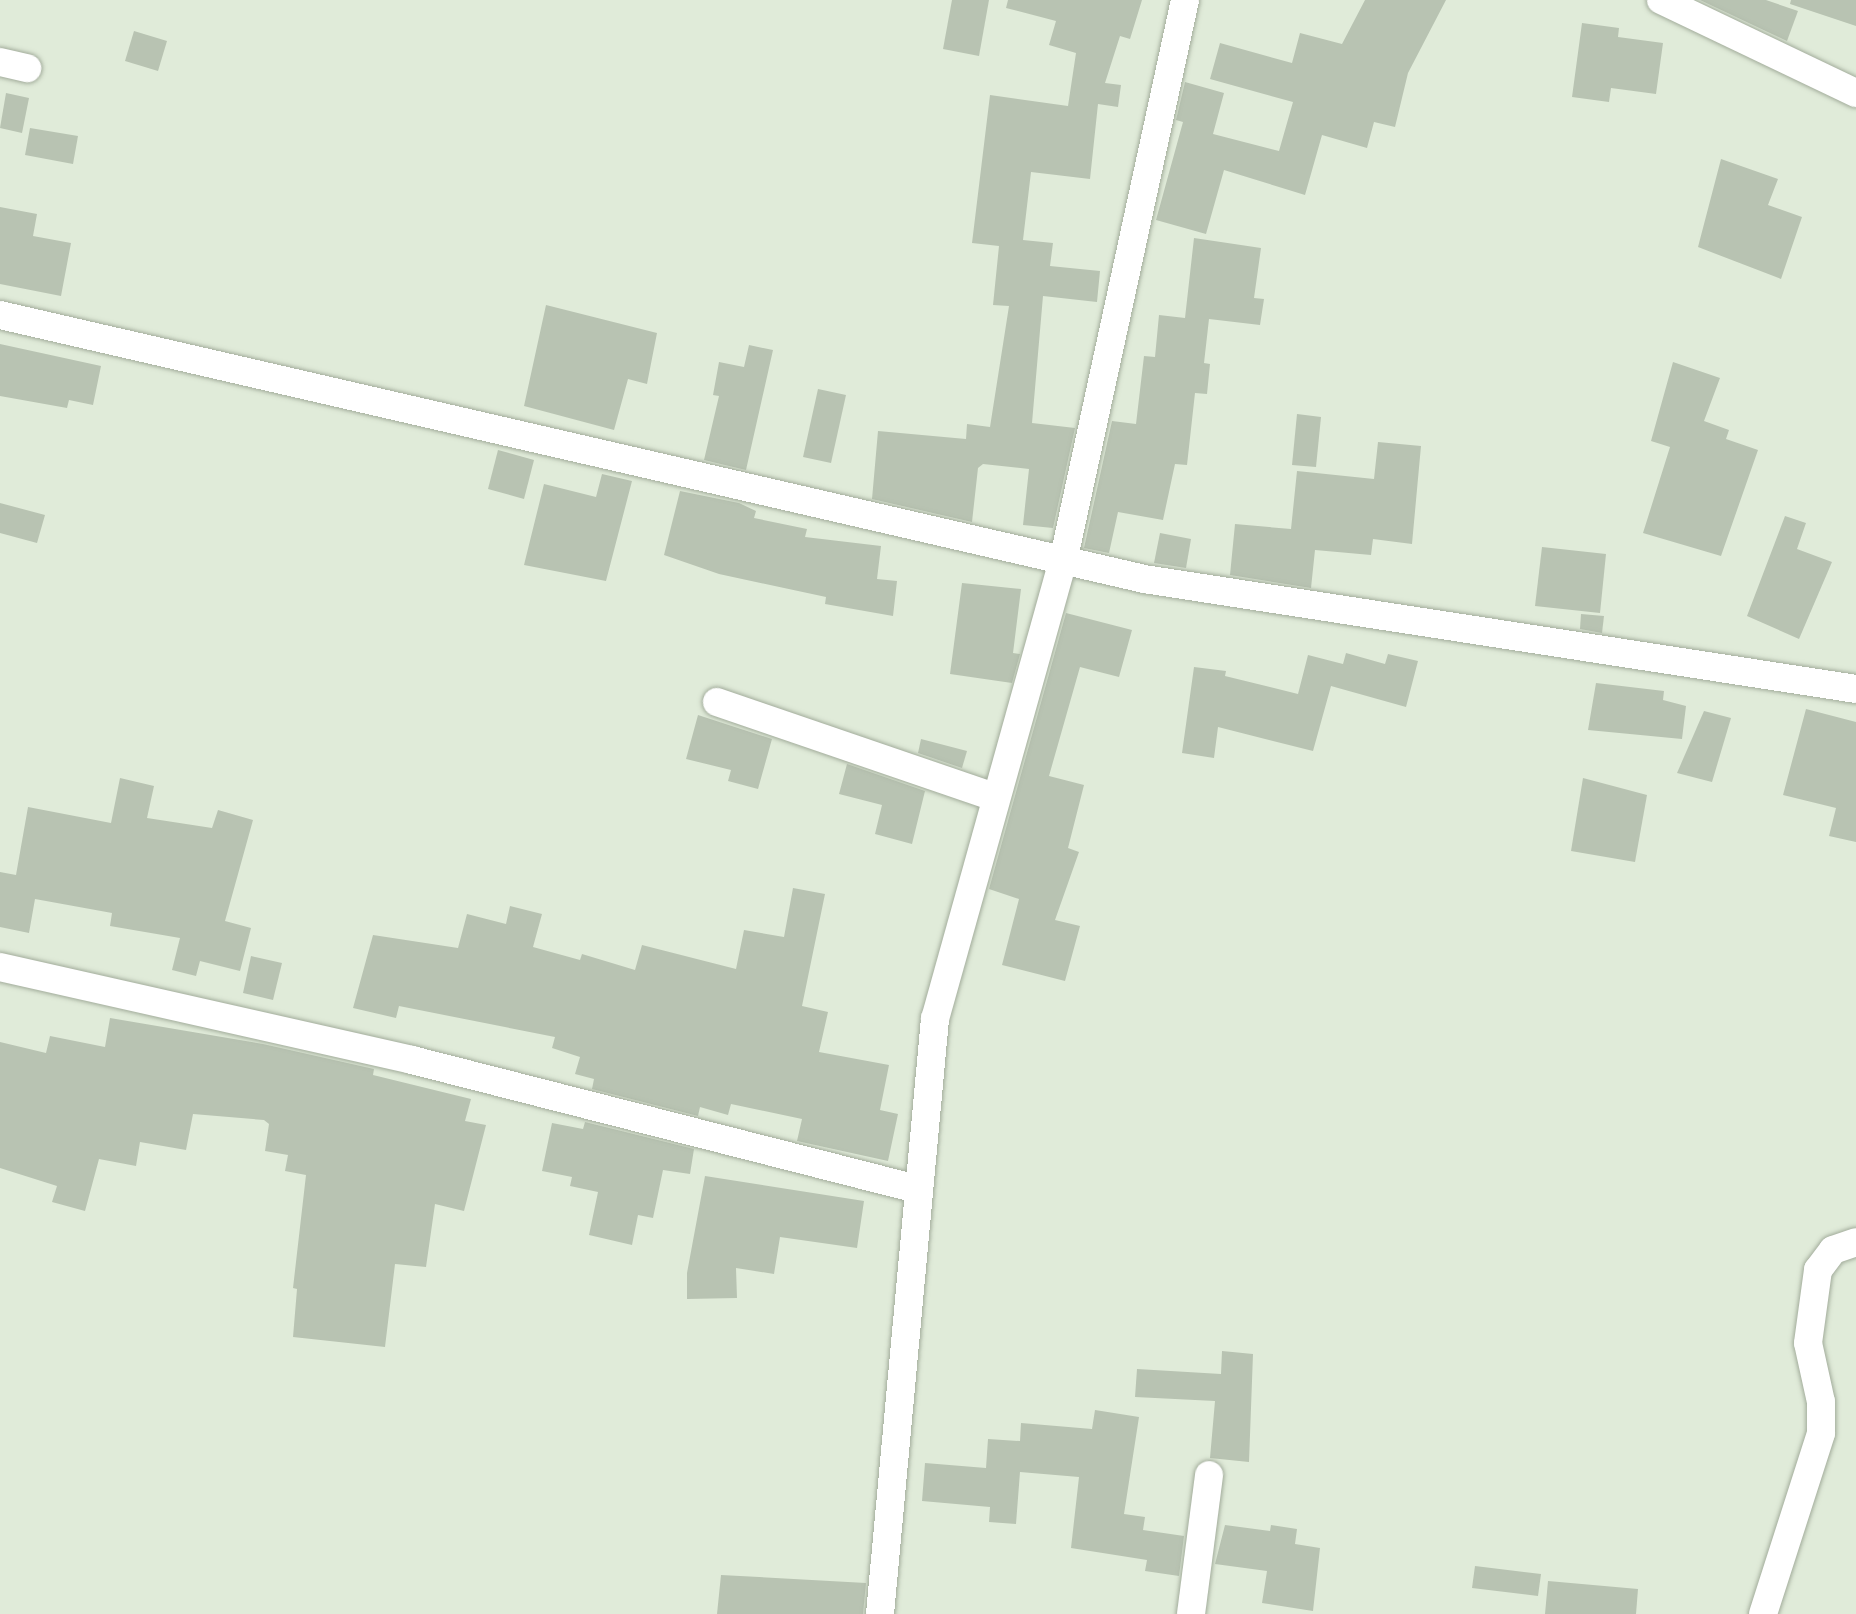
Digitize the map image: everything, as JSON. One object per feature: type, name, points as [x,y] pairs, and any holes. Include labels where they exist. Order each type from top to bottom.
[{"type":"street","points":[[1661,0],[1856,93]]},
{"type":"street","points":[[880,1614],[935,1019],[994,797],[1063,562],[1181,1]]},
{"type":"street","points":[[0,315],[1144,579],[1856,689]]},
{"type":"street","points":[[717,702],[994,797]]},
{"type":"street","points":[[0,967],[412,1060],[917,1189]]},
{"type":"street","points":[[1763,1614],[1821,1433],[1821,1402],[1808,1343],[1815,1282],[1833,1250],[1856,1242]]},
{"type":"street","points":[[1191,1614],[1209,1475]]},
{"type":"building","points":[[952,0],[989,0],[979,56],[943,49]]},
{"type":"building","points":[[1008,0],[1142,0],[1130,39],[1120,36],[1105,83],[1121,85],[1118,107],[1098,104],[1090,179],[1031,172],[1023,240],[1053,243],[1050,266],[1100,271],[1097,302],[1043,296],[1032,423],[1075,428],[1053,528],[1023,525],[1029,469],[983,464],[978,468],[972,522],[872,499],[878,431],[966,439],[967,424],[990,427],[1009,306],[993,305],[999,246],[972,243],[990,95],[1068,106],[1076,53],[1049,45],[1056,21],[1006,8]]},
{"type":"building","points":[[1365,0],[1446,0],[1408,73],[1395,127],[1374,122],[1367,148],[1322,135],[1305,195],[1224,170],[1206,234],[1156,220],[1183,122],[1176,120],[1185,82],[1224,93],[1213,134],[1279,151],[1293,102],[1210,79],[1220,43],[1292,63],[1300,33],[1342,44]]},
{"type":"building","points":[[1700,0],[1766,0],[1798,11],[1787,41]]},
{"type":"building","points":[[1791,0],[1856,0],[1856,26],[1790,4]]},
{"type":"building","points":[[1582,23],[1619,28],[1618,37],[1663,43],[1656,94],[1611,88],[1609,102],[1572,97]]},
{"type":"building","points":[[134,31],[167,41],[158,71],[125,61]]},
{"type":"building","points":[[6,93],[29,98],[22,133],[0,128]]},
{"type":"building","points":[[30,128],[78,136],[73,164],[25,155]]},
{"type":"building","points":[[1721,159],[1778,179],[1768,205],[1802,217],[1781,279],[1698,247]]},
{"type":"building","points":[[0,207],[37,214],[33,236],[71,243],[61,296],[0,284]]},
{"type":"building","points":[[1194,238],[1261,248],[1254,298],[1264,299],[1260,325],[1209,319],[1204,363],[1210,364],[1207,394],[1195,393],[1187,465],[1175,464],[1163,520],[1118,512],[1109,553],[1084,548],[1112,421],[1136,424],[1144,356],[1155,357],[1159,315],[1185,318]]},
{"type":"building","points":[[546,305],[657,333],[647,384],[628,379],[614,430],[524,406]]},
{"type":"building","points":[[0,344],[101,366],[93,405],[69,400],[67,408],[0,396]]},
{"type":"building","points":[[749,345],[773,350],[746,470],[704,460],[719,396],[713,395],[719,362],[744,367]]},
{"type":"building","points":[[1673,362],[1720,378],[1704,421],[1729,430],[1726,439],[1758,450],[1721,556],[1643,533],[1670,447],[1651,441]]},
{"type":"building","points":[[818,389],[846,395],[831,463],[803,457]]},
{"type":"building","points":[[1297,414],[1321,417],[1316,467],[1292,465]]},
{"type":"building","points":[[1378,442],[1421,446],[1412,544],[1373,539],[1371,555],[1315,550],[1311,588],[1230,575],[1235,524],[1291,529],[1297,471],[1374,479]]},
{"type":"building","points":[[498,450],[534,460],[524,499],[488,489]]},
{"type":"building","points":[[602,474],[632,481],[606,581],[524,565],[544,484],[596,497]]},
{"type":"building","points":[[680,491],[739,503],[756,511],[754,518],[807,529],[805,537],[881,546],[877,579],[897,581],[893,616],[825,604],[826,597],[719,574],[664,555]]},
{"type":"building","points":[[0,503],[45,515],[37,543],[0,533]]},
{"type":"building","points":[[1785,516],[1806,523],[1797,549],[1832,562],[1799,639],[1747,616]]},
{"type":"building","points":[[1160,533],[1191,539],[1186,568],[1154,563]]},
{"type":"building","points":[[1542,547],[1606,554],[1600,613],[1535,606]]},
{"type":"building","points":[[962,583],[1021,589],[1013,653],[1020,654],[1012,683],[950,674]]},
{"type":"building","points":[[1066,613],[1132,630],[1119,677],[1080,667],[1049,776],[1084,785],[1068,848],[1079,852],[1055,920],[1080,926],[1065,981],[1002,965],[1019,899],[989,889]]},
{"type":"building","points":[[1581,614],[1604,616],[1602,633],[1580,629]]},
{"type":"building","points":[[1346,653],[1385,664],[1388,654],[1418,661],[1406,707],[1331,686],[1313,751],[1218,727],[1214,758],[1182,753],[1194,667],[1226,671],[1225,676],[1298,694],[1308,655],[1343,664]]},
{"type":"building","points":[[1596,683],[1664,691],[1663,700],[1686,706],[1682,739],[1588,730]]},
{"type":"building","points":[[1806,709],[1856,722],[1856,842],[1829,836],[1836,808],[1783,795]]},
{"type":"building","points":[[1704,711],[1731,718],[1712,782],[1677,773]]},
{"type":"building","points":[[698,715],[772,739],[758,789],[728,781],[731,770],[686,759]]},
{"type":"building","points":[[921,739],[967,751],[962,768],[918,753]]},
{"type":"building","points":[[847,764],[925,791],[912,844],[875,834],[882,805],[839,794]]},
{"type":"building","points":[[120,778],[154,786],[147,818],[212,828],[218,810],[253,820],[225,921],[251,928],[240,971],[200,961],[196,976],[172,970],[180,938],[110,926],[112,913],[35,899],[29,933],[0,927],[0,872],[16,875],[28,807],[111,823]]},
{"type":"building","points":[[1583,778],[1647,795],[1635,862],[1571,851]]},
{"type":"building","points":[[793,888],[825,894],[802,1006],[828,1012],[819,1052],[889,1065],[880,1110],[898,1114],[888,1161],[797,1141],[802,1119],[731,1104],[728,1115],[700,1107],[698,1116],[592,1089],[594,1079],[575,1074],[580,1057],[552,1048],[555,1037],[399,1006],[396,1018],[353,1008],[373,935],[458,948],[467,914],[506,924],[510,906],[542,914],[533,947],[580,960],[582,954],[635,970],[642,945],[736,969],[744,930],[784,937]]},
{"type":"building","points":[[251,956],[282,963],[273,1000],[243,993]]},
{"type":"building","points":[[110,1018],[263,1044],[374,1069],[373,1075],[471,1099],[465,1121],[486,1125],[464,1211],[435,1204],[426,1267],[395,1264],[385,1347],[293,1337],[297,1289],[293,1288],[306,1175],[285,1171],[288,1155],[265,1151],[269,1124],[264,1120],[193,1114],[186,1150],[140,1142],[136,1166],[99,1159],[85,1211],[52,1202],[57,1186],[0,1168],[0,1042],[46,1053],[50,1036],[105,1047]]},
{"type":"building","points":[[585,1122],[694,1149],[690,1174],[663,1170],[653,1218],[638,1215],[632,1245],[589,1235],[598,1192],[570,1186],[572,1177],[542,1171],[552,1123],[583,1129]]},
{"type":"building","points":[[705,1176],[864,1201],[857,1248],[780,1237],[774,1274],[736,1268],[737,1298],[687,1299],[687,1273]]},
{"type":"building","points":[[1222,1351],[1253,1354],[1249,1462],[1210,1458],[1215,1401],[1135,1397],[1137,1369],[1221,1374]]},
{"type":"building","points":[[1095,1410],[1139,1417],[1124,1514],[1145,1517],[1143,1530],[1184,1536],[1179,1576],[1145,1571],[1147,1560],[1071,1548],[1079,1477],[1020,1472],[1016,1524],[989,1522],[990,1507],[922,1501],[925,1463],[986,1468],[988,1439],[1020,1441],[1021,1423],[1092,1429]]},
{"type":"building","points":[[1225,1525],[1270,1531],[1271,1525],[1297,1529],[1295,1544],[1320,1548],[1313,1611],[1262,1603],[1267,1571],[1215,1564]]},
{"type":"building","points":[[1475,1566],[1541,1574],[1538,1596],[1472,1588]]},
{"type":"building","points":[[721,1575],[866,1583],[863,1614],[717,1614]]},
{"type":"building","points":[[1548,1581],[1638,1589],[1636,1614],[1545,1614]]}]
